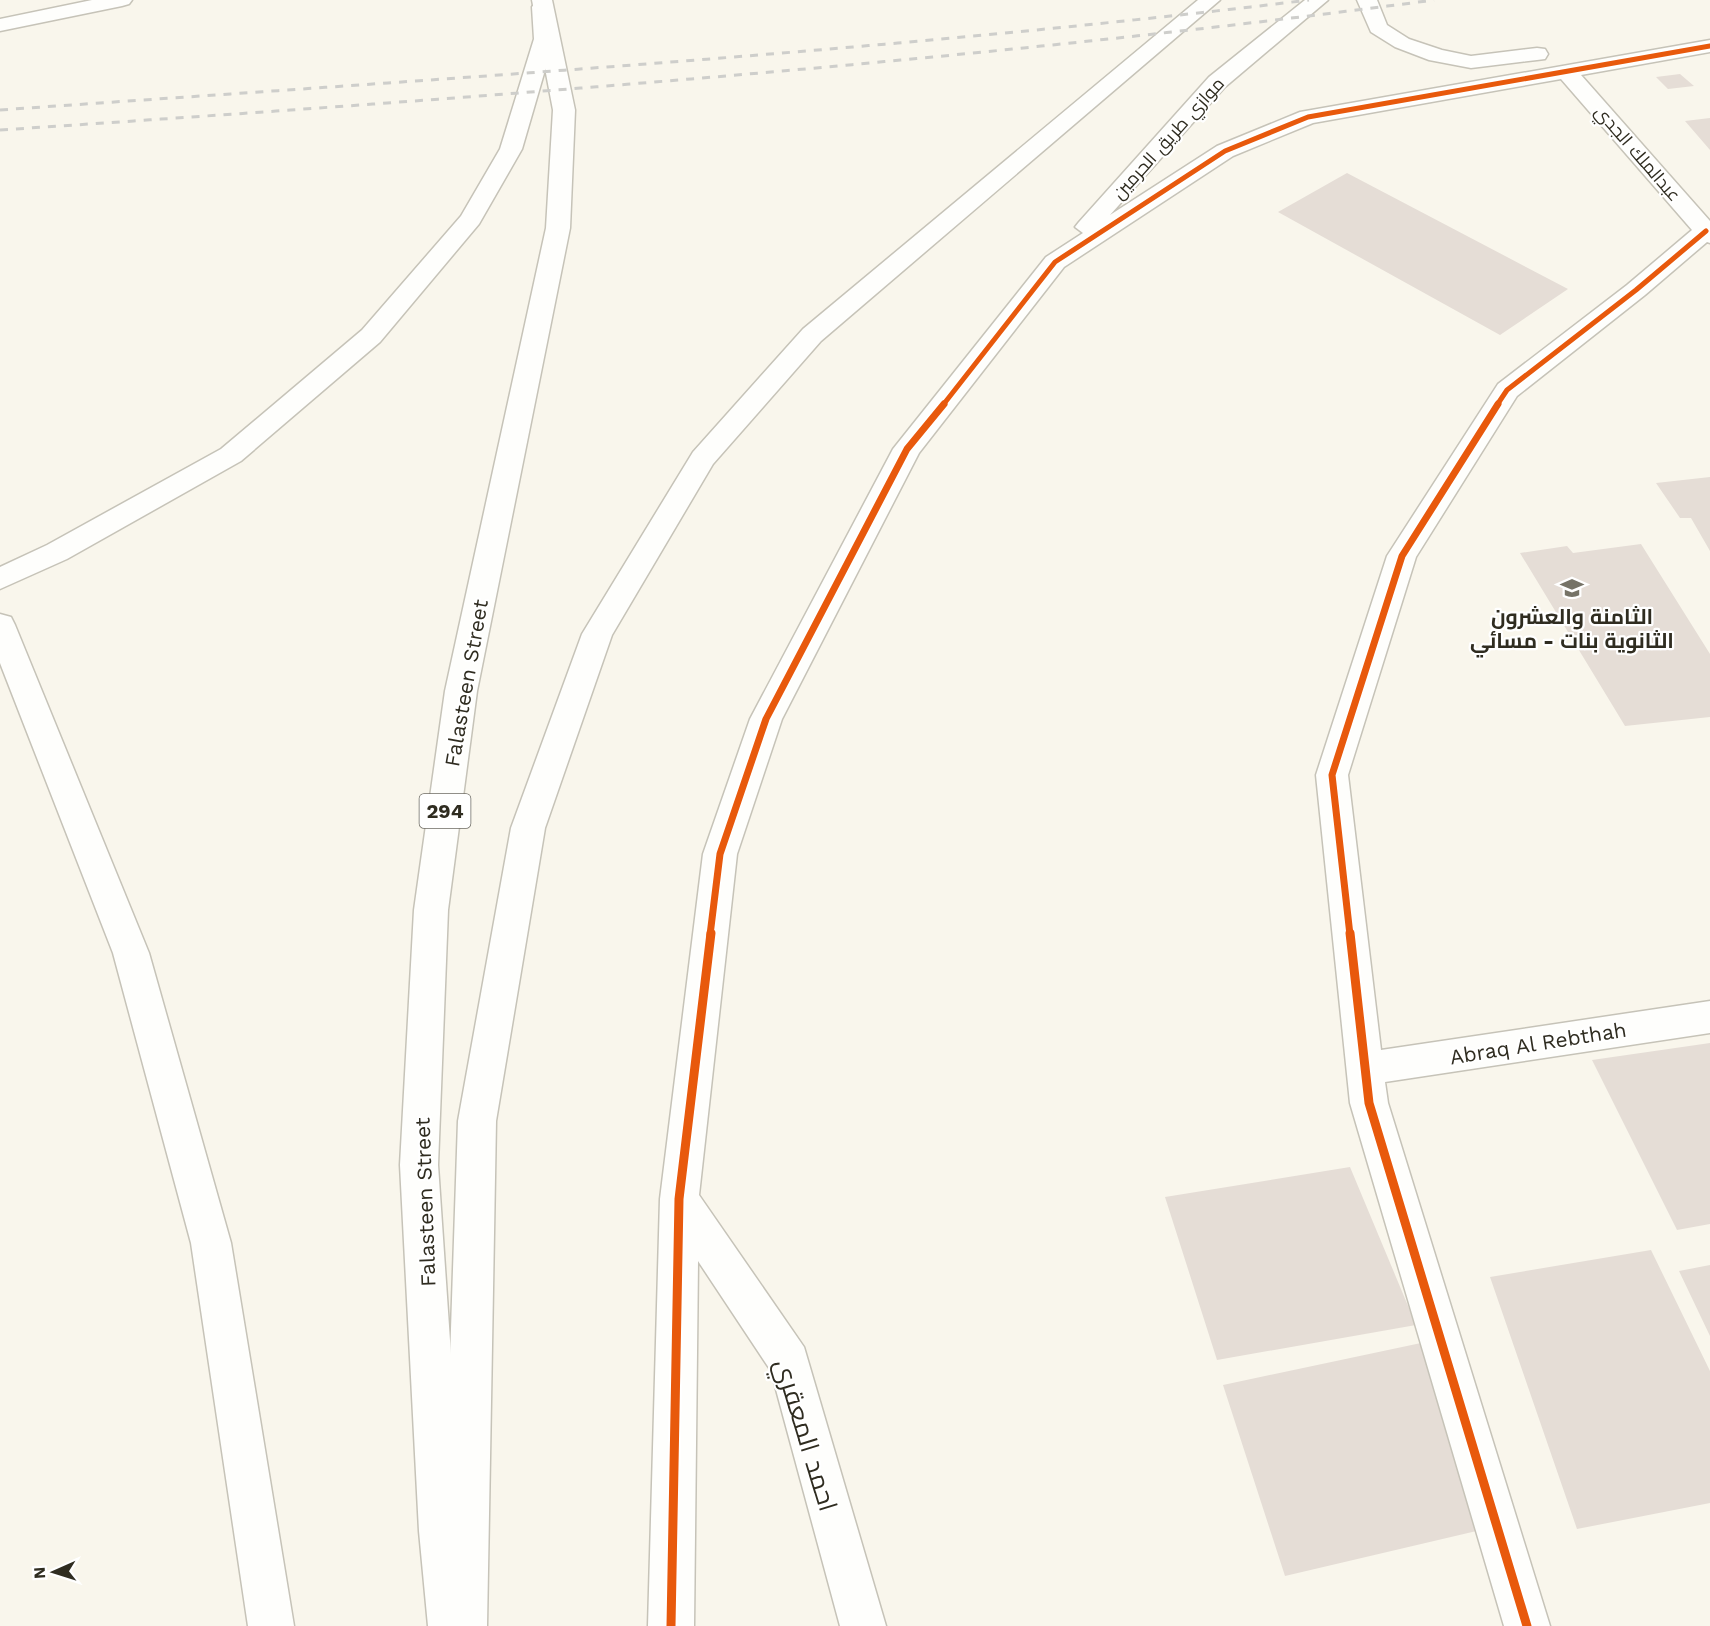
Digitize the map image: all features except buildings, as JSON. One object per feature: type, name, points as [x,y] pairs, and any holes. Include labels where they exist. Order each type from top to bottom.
[{"type":"main road","points":[[0,13],[82,0]]},
{"type":"main road","points":[[0,25],[122,0]]},
{"type":"main road","points":[[465,1626],[477,1121],[528,828],[597,634],[703,458],[812,335],[1210,0]]},
{"type":"main road","name":"موازي طريق الحرمين","points":[[671,1626],[679,1199],[720,854],[766,719],[907,449],[1055,262],[1216,82],[1318,0]]},
{"type":"main road","points":[[1367,0],[1377,28],[1402,43],[1437,55],[1471,62],[1563,60],[1710,46]]},
{"type":"main road","points":[[0,579],[57,552],[231,455],[371,336],[471,219],[511,149],[544,39],[542,3]]},
{"type":"main road","name":"Falasteen Street","points":[[451,1626],[441,1531],[419,1165],[431,910],[461,691],[558,228],[564,110],[542,3]]},
{"type":"main road","points":[[1664,33],[1710,26]]},
{"type":"main road","points":[[1055,262],[1225,151],[1308,117],[1563,60]]},
{"type":"main road","name":"عبدالملك الجدي","points":[[1563,60],[1708,233]]},
{"type":"main road","points":[[1527,1626],[1369,1102],[1332,775],[1402,556],[1507,390],[1708,233]]},
{"type":"main road","points":[[0,625],[132,953],[211,1243],[271,1626]]},
{"type":"main road","name":"Abraq Al Rebthah","points":[[1365,1070],[1710,1017]]},
{"type":"main road","name":"احمد المعقري","points":[[679,1199],[789,1362],[863,1626]]},
{"type":"railway","points":[[0,110],[492,76],[819,50],[1146,19],[1309,0]]},
{"type":"railway","points":[[0,130],[718,77],[1076,42],[1434,0]]},
{"type":"cycle path","points":[[671,1626],[679,1199],[720,854],[766,719],[907,449],[975,366],[1055,262],[1225,151],[1308,117],[1710,46]]},
{"type":"cycle path","points":[[1527,1626],[1369,1103],[1332,775],[1402,556],[1507,390],[1636,290],[1706,231]]},
{"type":"place","name":"الثامنة والعشرون الثانوية بنات - مسائي","points":[[1572,588]]}]
